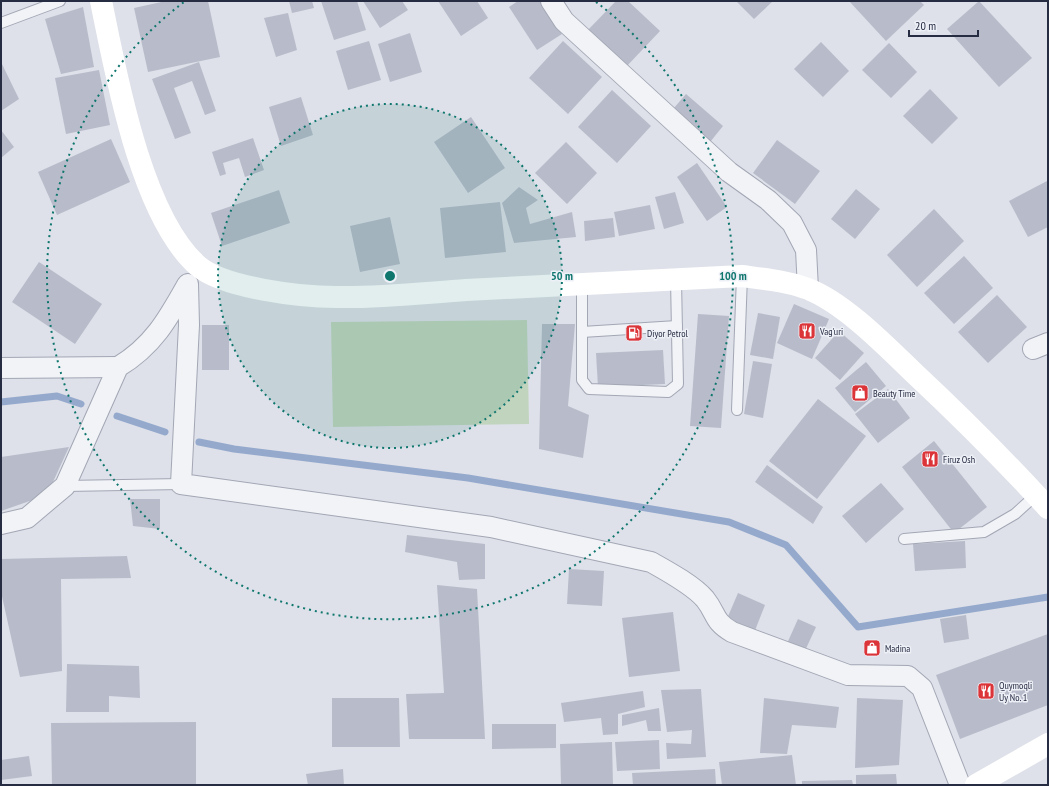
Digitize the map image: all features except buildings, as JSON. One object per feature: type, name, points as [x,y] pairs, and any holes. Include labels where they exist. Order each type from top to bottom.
[{"type":"main road","points":[[101,1],[121,96],[148,183],[158,208],[172,233],[184,250],[194,275],[216,276],[232,283],[263,289],[335,297],[742,276],[790,283],[808,289],[831,301],[892,351],[953,410],[1042,502]]},
{"type":"main road","points":[[976,785],[1048,744]]},
{"type":"street","points":[[551,1],[564,21],[729,172],[768,200],[792,223],[806,250],[808,289]]},
{"type":"street","points":[[1,368],[118,367],[134,357],[153,340],[168,320],[194,275]]},
{"type":"street","points":[[194,275],[189,325],[181,484],[491,527],[651,562],[672,573],[704,599],[720,625],[732,632],[848,675],[908,676],[922,688],[960,785]]},
{"type":"street","points":[[1,524],[27,518],[65,486],[118,367]]},
{"type":"lane","points":[[1,23],[60,1]]},
{"type":"lane","points":[[737,410],[742,276]]},
{"type":"lane","points":[[582,284],[582,380],[589,388],[668,392],[678,384],[676,279]]},
{"type":"lane","points":[[582,332],[677,326]]},
{"type":"lane","points":[[65,486],[181,484]]},
{"type":"lane","points":[[904,539],[984,532],[1015,514],[1042,502]]},
{"type":"green space","points":[[527,320],[529,424],[333,427],[331,322]]},
{"type":"waterway","points":[[1,402],[57,396],[81,404]]},
{"type":"waterway","points":[[117,416],[165,432]]},
{"type":"waterway","points":[[199,442],[234,449],[468,478],[729,522],[786,545],[858,627],[1048,597]]},
{"type":"place","name":"Vag'uri","points":[[807,331]]},
{"type":"place","name":"Diyor Petrol","points":[[634,333]]},
{"type":"place","name":"Beauty Time","points":[[860,393]]},
{"type":"place","name":"Firuz Osh","points":[[930,459]]},
{"type":"place","name":"Madina","points":[[872,648]]},
{"type":"place","name":"Quymoqli Uy No. 1","points":[[986,691]]}]
